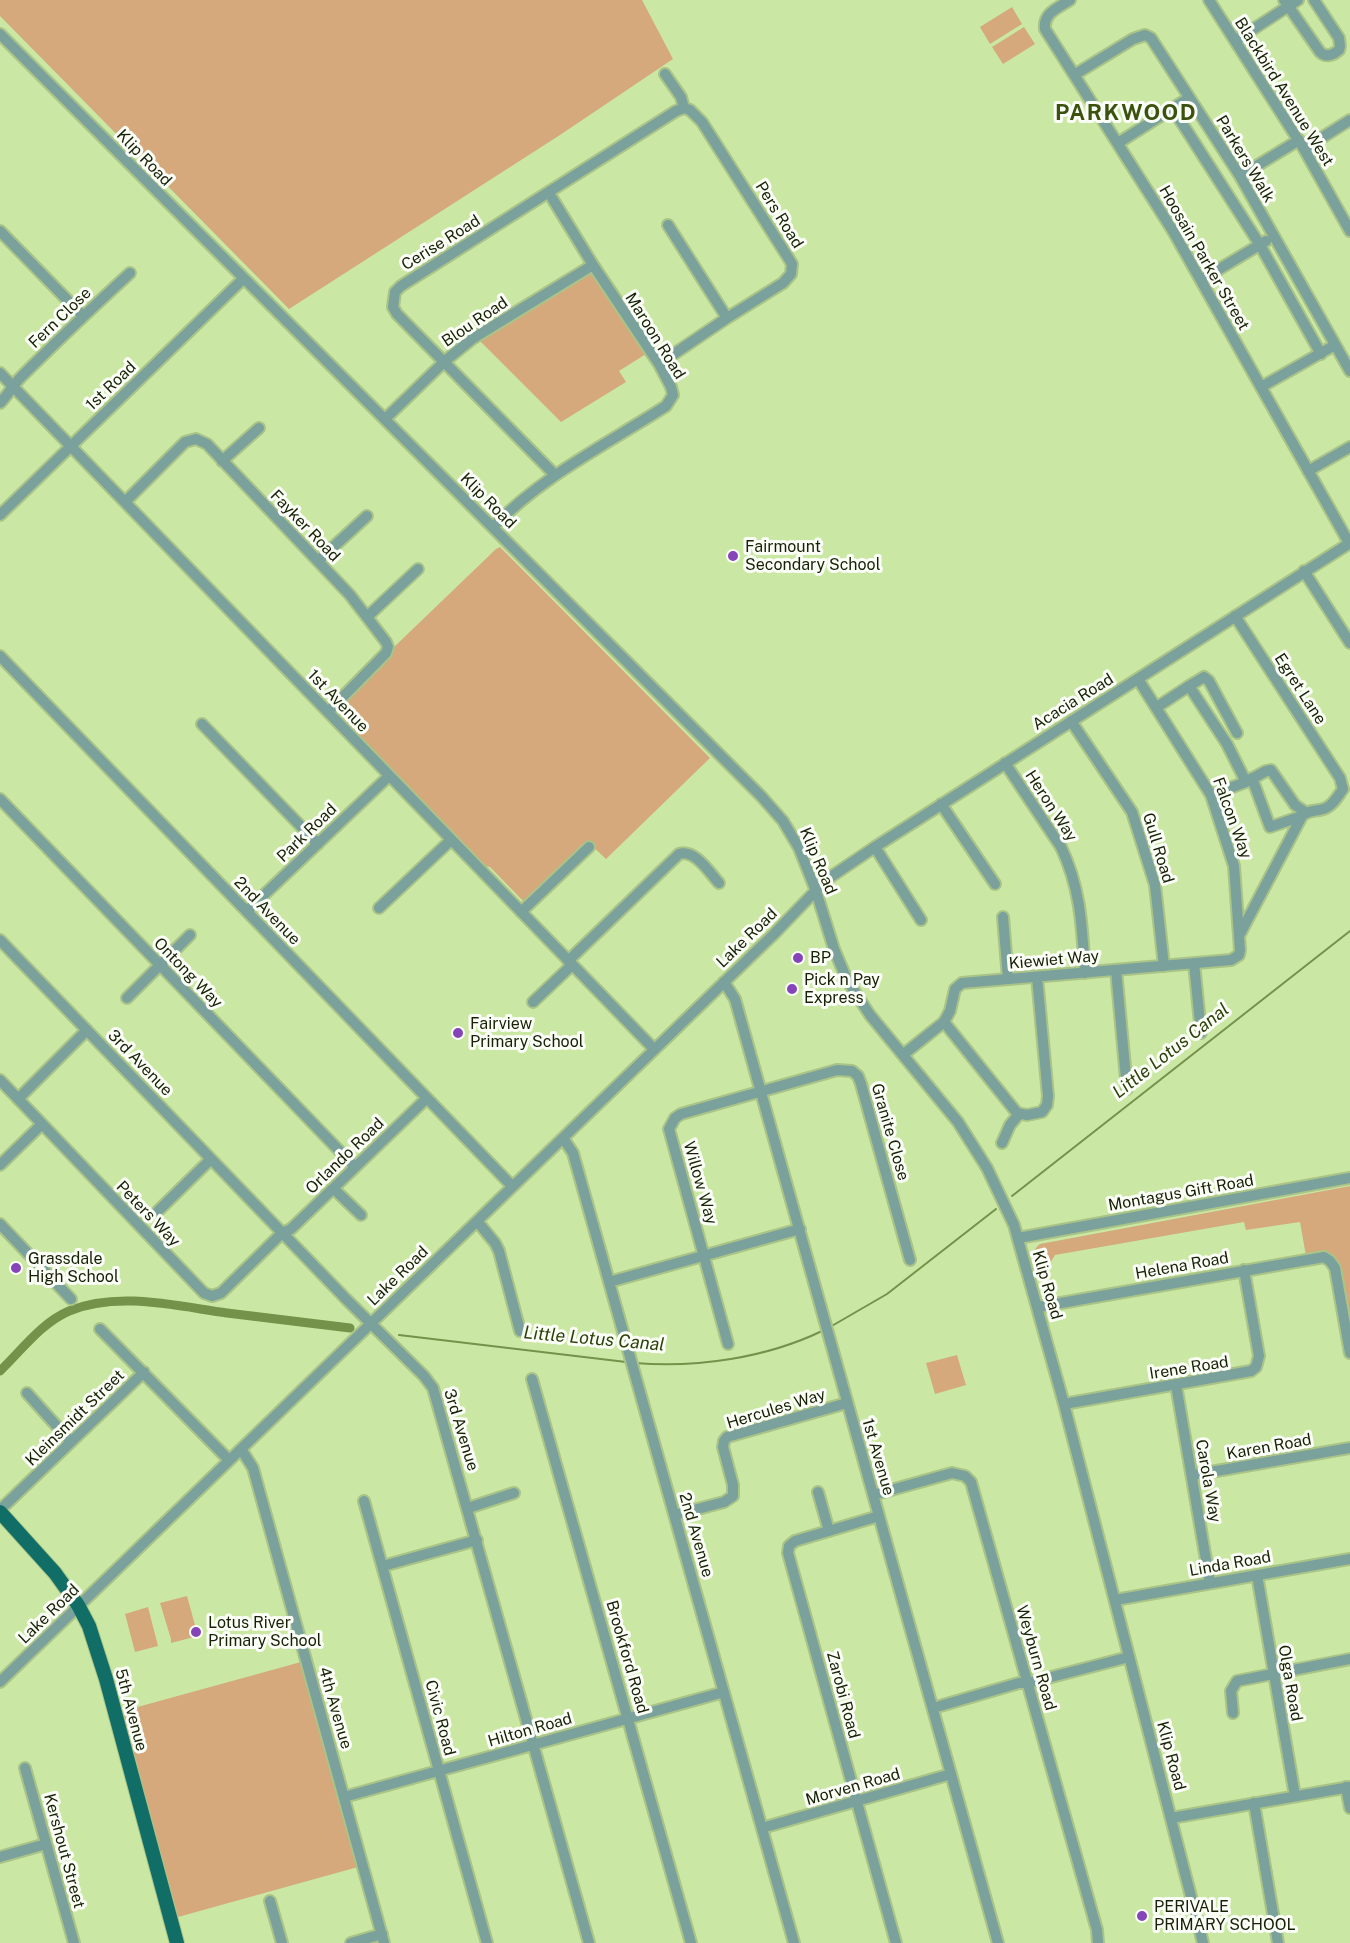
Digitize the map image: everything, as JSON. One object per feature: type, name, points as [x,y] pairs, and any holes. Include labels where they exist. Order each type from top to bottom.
[{"type":"main road","name":"5th Avenue","points":[[0,1511],[45,1560],[78,1605],[95,1643],[177,1943]]},
{"type":"street","name":"Hoosain Parker Street","points":[[1070,0],[1047,16],[1044,29],[1173,231],[1349,543]]},
{"type":"street","name":"Blackbird Avenue West","points":[[1209,0],[1301,145],[1350,231]]},
{"type":"street","points":[[1235,41],[1290,2],[1324,56],[1339,50],[1340,41],[1314,0]]},
{"type":"street","name":"Klip Road","points":[[0,34],[774,810],[794,839],[816,891],[834,949],[847,980],[870,1015],[958,1122],[1000,1193],[1018,1238],[1064,1404],[1203,1943]]},
{"type":"street","name":"Parkers Walk","points":[[1074,75],[1132,39],[1145,35],[1151,38],[1240,176],[1350,372]]},
{"type":"street","name":"Pers Road","points":[[659,364],[783,283],[791,274],[792,264],[702,122],[690,110],[684,108],[681,97],[665,74]]},
{"type":"street","points":[[1118,143],[1189,98]]},
{"type":"street","name":"Cerise Road","points":[[555,475],[397,314],[393,307],[395,292],[684,108]]},
{"type":"street","name":"Parkers Walk","points":[[1173,109],[1260,245],[1321,354]]},
{"type":"street","points":[[1240,176],[1350,120]]},
{"type":"street","name":"Maroon Road","points":[[493,527],[521,500],[555,475],[670,402],[672,390],[659,364],[593,265],[549,193]]},
{"type":"street","points":[[668,225],[727,318]]},
{"type":"street","points":[[0,231],[83,316]]},
{"type":"street","points":[[1201,280],[1274,237]]},
{"type":"street","name":"Blou Road","points":[[385,419],[445,361],[472,339],[593,265]]},
{"type":"street","name":"Fern Close","points":[[0,403],[17,381],[130,273]]},
{"type":"street","name":"1st Road","points":[[0,515],[243,279]]},
{"type":"street","points":[[1261,387],[1335,345]]},
{"type":"street","name":"1st Avenue","points":[[0,373],[654,1049]]},
{"type":"street","points":[[222,461],[259,428]]},
{"type":"street","name":"Fayker Road","points":[[125,502],[185,442],[200,440],[222,461],[368,616],[386,642],[388,647],[386,653],[328,712]]},
{"type":"street","points":[[1308,471],[1350,447]]},
{"type":"street","points":[[318,561],[367,516]]},
{"type":"street","name":"Acacia Road","points":[[816,891],[826,880],[875,847],[1349,543]]},
{"type":"street","points":[[368,616],[418,569]]},
{"type":"street","points":[[1305,571],[1350,643]]},
{"type":"street","name":"Egret Lane","points":[[1234,616],[1340,778],[1343,789],[1332,804],[1304,814]]},
{"type":"street","name":"2nd Avenue","points":[[0,656],[512,1186]]},
{"type":"street","points":[[1157,707],[1204,677],[1209,681],[1237,733]]},
{"type":"street","name":"Falcon Way","points":[[1138,678],[1211,795],[1234,866],[1240,950]]},
{"type":"street","points":[[1189,686],[1249,780],[1270,827],[1304,814]]},
{"type":"street","name":"Gull Road","points":[[1071,721],[1132,812],[1155,885],[1164,966]]},
{"type":"street","points":[[202,724],[318,844]]},
{"type":"street","name":"Heron Way","points":[[1005,763],[1061,847],[1067,860],[1079,899],[1086,973]]},
{"type":"street","points":[[1211,795],[1266,771],[1273,771],[1295,805],[1304,814]]},
{"type":"street","name":"Park Road","points":[[247,911],[389,776]]},
{"type":"street","name":"Ontong Way","points":[[0,799],[355,1167]]},
{"type":"street","points":[[941,804],[995,884]]},
{"type":"street","points":[[1239,935],[1304,814]]},
{"type":"street","points":[[379,908],[451,840]]},
{"type":"street","points":[[521,912],[589,847]]},
{"type":"street","points":[[875,847],[921,920]]},
{"type":"street","points":[[532,1002],[676,857],[686,852],[693,855],[719,883]]},
{"type":"street","name":"Lake Road","points":[[0,1682],[816,891]]},
{"type":"street","points":[[1003,917],[1008,979]]},
{"type":"street","points":[[127,998],[190,935]]},
{"type":"street","name":"3rd Avenue","points":[[0,940],[282,1233],[424,1376],[433,1388],[589,1943]]},
{"type":"street","name":"Kiewiet Way","points":[[944,1022],[958,985],[1232,960],[1239,955],[1240,950]]},
{"type":"street","points":[[1194,963],[1201,1033]]},
{"type":"street","points":[[1116,970],[1127,1089]]},
{"type":"street","points":[[904,1054],[944,1022],[1010,1107],[1019,1114],[1042,1112],[1047,1106],[1048,1096],[1037,977]]},
{"type":"street","name":"1st Avenue","points":[[723,982],[735,999],[998,1943]]},
{"type":"street","points":[[18,1099],[87,1030]]},
{"type":"street","name":"Granite Close","points":[[761,1092],[837,1070],[852,1071],[858,1076],[910,1260]]},
{"type":"street","name":"Peters Way","points":[[0,1080],[207,1295],[221,1293],[282,1233]]},
{"type":"street","name":"Willow Way","points":[[728,1344],[669,1129],[671,1122],[681,1114],[761,1092]]},
{"type":"street","name":"Orlando Road","points":[[282,1233],[291,1230],[427,1098]]},
{"type":"street","points":[[1002,1143],[1010,1125],[1019,1114]]},
{"type":"street","points":[[0,1165],[41,1125]]},
{"type":"street","name":"2nd Avenue","points":[[563,1138],[573,1153],[794,1943]]},
{"type":"street","points":[[158,1210],[212,1159]]},
{"type":"street","name":"Montagus Gift Road","points":[[1018,1238],[1350,1178]]},
{"type":"street","points":[[334,1189],[361,1215]]},
{"type":"street","points":[[477,1221],[499,1251],[520,1331]]},
{"type":"street","points":[[0,1224],[71,1299]]},
{"type":"street","points":[[609,1282],[800,1229]]},
{"type":"street","name":"Helena Road","points":[[1038,1307],[1319,1257],[1330,1261],[1335,1268],[1350,1353]]},
{"type":"street","name":"Irene Road","points":[[1064,1404],[1244,1374],[1256,1367],[1259,1356],[1244,1270]]},
{"type":"street","points":[[100,1329],[229,1460]]},
{"type":"street","name":"Kleinsmidt Street","points":[[0,1511],[144,1372]]},
{"type":"street","name":"Brookford Road","points":[[532,1379],[691,1943]]},
{"type":"street","name":"Carola Way","points":[[1176,1385],[1210,1583]]},
{"type":"street","points":[[27,1393],[71,1442]]},
{"type":"street","name":"Hercules Way","points":[[675,1515],[724,1502],[733,1496],[733,1485],[723,1447],[727,1437],[847,1403]]},
{"type":"street","name":"Karen Road","points":[[1193,1475],[1350,1448]]},
{"type":"street","name":"4th Avenue","points":[[241,1449],[253,1468],[383,1939]]},
{"type":"street","name":"Weyburn Road","points":[[873,1495],[952,1473],[968,1479],[974,1490],[1097,1930],[1098,1943]]},
{"type":"street","points":[[818,1492],[829,1531]]},
{"type":"street","points":[[468,1508],[514,1493]]},
{"type":"street","name":"Civic Road","points":[[364,1502],[487,1943]]},
{"type":"street","name":"Zarobi Road","points":[[879,1516],[795,1541],[789,1546],[788,1553],[896,1943]]},
{"type":"street","points":[[383,1566],[477,1540]]},
{"type":"street","name":"Linda Road","points":[[1115,1600],[1350,1559]]},
{"type":"street","name":"Olga Road","points":[[1257,1575],[1294,1796]]},
{"type":"street","points":[[933,1708],[1019,1683],[1028,1683],[1129,1657]]},
{"type":"street","points":[[1233,1713],[1231,1691],[1237,1681],[1273,1672],[1350,1659]]},
{"type":"street","name":"Hilton Road","points":[[344,1797],[724,1692]]},
{"type":"street","name":"Kershout Street","points":[[26,1768],[74,1943]]},
{"type":"street","name":"Morven Road","points":[[762,1828],[951,1774]]},
{"type":"street","points":[[1171,1818],[1348,1787],[1350,1808]]},
{"type":"street","points":[[1254,1803],[1278,1943]]},
{"type":"street","points":[[0,1857],[46,1844]]},
{"type":"street","points":[[270,1901],[282,1943]]},
{"type":"street","points":[[351,1943],[383,1939]]},
{"type":"shaded area","points":[[0,0],[642,0],[673,59],[560,135],[289,309],[0,16]]},
{"type":"shaded area","points":[[1012,7],[1022,24],[990,44],[980,27]]},
{"type":"shaded area","points":[[1024,27],[1035,44],[1003,64],[992,47]]},
{"type":"shaded area","points":[[583,274],[593,274],[646,354],[619,371],[626,382],[561,422],[480,341]]},
{"type":"shaded area","points":[[500,547],[710,758],[606,859],[587,841],[580,847],[579,852],[524,902],[490,867],[485,866],[337,713],[337,709],[391,655],[393,648]]},
{"type":"shaded area","points":[[1350,1186],[1350,1329],[1339,1267],[1306,1256],[1300,1222],[1246,1230],[1244,1222],[1055,1255],[1041,1278],[1034,1264],[1034,1251],[1040,1244]]},
{"type":"shaded area","points":[[957,1355],[966,1385],[935,1394],[926,1363]]},
{"type":"shaded area","points":[[187,1596],[198,1636],[171,1643],[160,1603]]},
{"type":"shaded area","points":[[148,1607],[158,1646],[135,1652],[125,1614]]},
{"type":"shaded area","points":[[301,1662],[358,1867],[178,1917],[123,1711]]},
{"type":"waterway","name":"Little Lotus Canal","points":[[1012,1196],[1350,931]]},
{"type":"waterway","name":"Little Lotus Canal","points":[[830,1327],[887,1294],[996,1209]]},
{"type":"waterway","name":"Little Lotus Canal","points":[[0,1371],[40,1330],[59,1316],[88,1305],[107,1302],[168,1304],[350,1328]]},
{"type":"waterway","name":"Little Lotus Canal","points":[[635,1363],[682,1364],[731,1359],[778,1348],[822,1331]]},
{"type":"waterway","name":"Little Lotus Canal","points":[[399,1335],[626,1362]]},
{"type":"place","name":"Fairmount Secondary School","points":[[733,556]]},
{"type":"place","name":"BP","points":[[798,958]]},
{"type":"place","name":"Pick n Pay Express","points":[[792,989]]},
{"type":"place","name":"Fairview Primary School","points":[[458,1033]]},
{"type":"place","name":"Grassdale High School","points":[[16,1268]]},
{"type":"place","name":"Lotus River Primary School","points":[[196,1632]]},
{"type":"place","name":"PERIVALE PRIMARY SCHOOL","points":[[1142,1916]]},
{"type":"district","name":"PARKWOOD","points":[[1126,113]]}]
